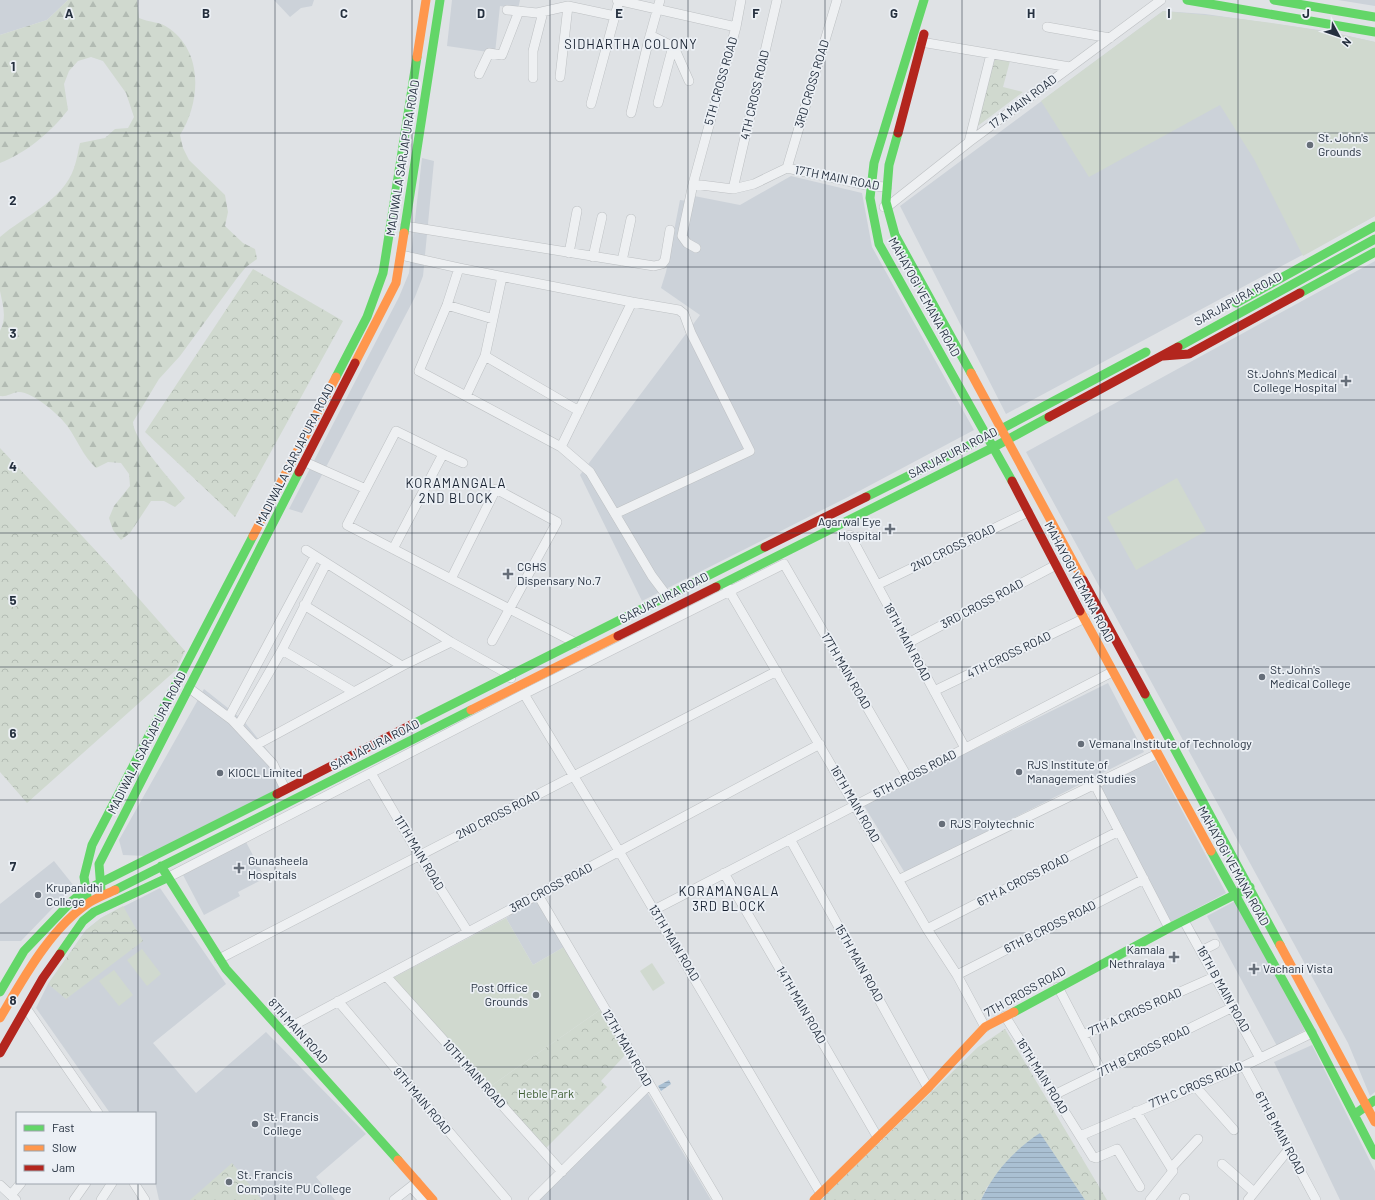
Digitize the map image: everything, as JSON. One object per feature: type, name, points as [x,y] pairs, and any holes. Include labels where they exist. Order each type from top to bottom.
[{"type":"main road","name":"MADIWALA SARJAPURA ROAD","points":[[84,891],[86,862],[92,845],[367,317],[383,273],[426,0]]},
{"type":"main road","name":"MADIWALA SARJAPURA ROAD","points":[[102,895],[99,882],[99,864],[396,283],[440,0]]},
{"type":"main road","name":"MAHAYOGI VEMANA ROAD","points":[[924,0],[874,163],[871,186],[872,209],[879,244],[994,447],[1112,672],[1312,1033],[1375,1155]]},
{"type":"main road","name":"MAHAYOGI VEMANA ROAD","points":[[934,0],[921,42],[889,165],[886,202],[895,235],[1250,887],[1375,1122]]},
{"type":"main road","points":[[1187,0],[1375,32]]},
{"type":"main road","points":[[1277,0],[1375,17]]},
{"type":"main road","name":"SARJAPURA ROAD","points":[[1231,306],[1375,226]]},
{"type":"main road","name":"SARJAPURA ROAD","points":[[0,992],[24,951],[84,891],[99,882],[159,854],[300,781],[667,596],[1157,352],[1375,239]]},
{"type":"main road","points":[[1157,352],[1189,354],[1375,252]]},
{"type":"main road","name":"SARJAPURA ROAD","points":[[0,1018],[35,958],[74,914],[102,895],[994,447],[1157,352]]},
{"type":"main road","points":[[328,391],[339,395]]},
{"type":"main road","points":[[300,781],[305,793]]},
{"type":"main road","name":"8TH MAIN ROAD","points":[[161,866],[167,878],[226,969],[283,1032],[414,1184],[433,1200]]},
{"type":"main road","name":"SARJAPURA ROAD","points":[[0,1053],[43,978],[83,921],[94,912],[167,878]]},
{"type":"main road","name":"7TH CROSS ROAD","points":[[817,1197],[928,1088],[985,1027],[1184,920],[1250,887]]},
{"type":"main road","points":[[84,891],[90,902]]},
{"type":"main road","points":[[1355,1114],[1375,1100]]},
{"type":"street","points":[[632,113],[650,35],[660,0]]},
{"type":"street","points":[[736,27],[741,0]]},
{"type":"street","name":"4TH CROSS ROAD","points":[[733,189],[777,0]]},
{"type":"street","name":"3RD CROSS ROAD","points":[[787,168],[837,0]]},
{"type":"street","name":"17 A MAIN ROAD","points":[[887,207],[969,142],[1161,0]]},
{"type":"street","points":[[591,104],[618,1]]},
{"type":"street","name":"5TH CROSS ROAD","points":[[618,1],[736,27],[693,184],[682,236],[687,243],[696,248]]},
{"type":"street","points":[[507,10],[537,13],[568,6],[615,16]]},
{"type":"street","points":[[560,77],[568,6]]},
{"type":"street","points":[[479,74],[489,53],[502,56],[519,12]]},
{"type":"street","points":[[533,78],[533,51],[543,12]]},
{"type":"street","points":[[1047,27],[1110,38]]},
{"type":"street","points":[[650,35],[673,46],[689,81]]},
{"type":"street","points":[[921,42],[1070,66]]},
{"type":"street","points":[[658,103],[673,46]]},
{"type":"street","points":[[969,142],[991,54]]},
{"type":"street","points":[[693,184],[733,189],[754,184],[787,168]]},
{"type":"street","name":"17TH MAIN ROAD","points":[[787,168],[871,186],[888,187]]},
{"type":"street","points":[[872,209],[887,207]]},
{"type":"street","points":[[569,253],[577,211]]},
{"type":"street","points":[[593,257],[602,217]]},
{"type":"street","points":[[622,261],[630,219]]},
{"type":"street","points":[[405,226],[646,265],[662,264],[665,260],[670,230]]},
{"type":"street","points":[[401,255],[502,277],[679,310],[684,314],[691,333],[750,451],[616,514]]},
{"type":"street","points":[[459,268],[447,305],[419,371],[561,447],[590,472],[652,576],[667,596]]},
{"type":"street","points":[[466,396],[485,356],[502,277]]},
{"type":"street","points":[[561,447],[632,302]]},
{"type":"street","points":[[447,305],[493,318]]},
{"type":"street","points":[[485,356],[579,411]]},
{"type":"street","points":[[463,463],[396,431],[347,525],[576,643]]},
{"type":"street","points":[[393,550],[443,454]]},
{"type":"street","points":[[305,462],[366,490]]},
{"type":"street","points":[[451,579],[496,489],[557,522],[492,641]]},
{"type":"street","name":"2ND CROSS ROAD","points":[[877,585],[1028,512]]},
{"type":"street","name":"18TH MAIN ROAD","points":[[843,522],[965,748]]},
{"type":"street","points":[[306,550],[450,642],[510,675],[516,686]]},
{"type":"street","points":[[229,717],[314,556]]},
{"type":"street","points":[[238,726],[282,650],[326,564]]},
{"type":"street","name":"17TH MAIN ROAD","points":[[784,564],[908,778]]},
{"type":"street","name":"SARJAPURA ROAD","points":[[167,878],[524,694],[784,564]]},
{"type":"street","name":"3RD CROSS ROAD","points":[[908,643],[1056,565]]},
{"type":"street","name":"16TH MAIN ROAD","points":[[723,582],[900,879],[927,929],[957,975],[985,1027]]},
{"type":"street","points":[[304,605],[402,666]]},
{"type":"street","name":"4TH CROSS ROAD","points":[[934,691],[1085,618]]},
{"type":"street","points":[[256,746],[402,666],[450,642]]},
{"type":"street","points":[[282,650],[354,692]]},
{"type":"street","name":"2ND CROSS ROAD","points":[[219,959],[777,671]]},
{"type":"street","name":"5TH CROSS ROAD","points":[[654,910],[1112,672]]},
{"type":"street","points":[[189,688],[229,717],[238,726],[273,764],[285,789]]},
{"type":"street","name":"13TH MAIN ROAD","points":[[524,694],[654,910],[817,1197]]},
{"type":"street","name":"3RD CROSS ROAD","points":[[283,1032],[820,744]]},
{"type":"street","points":[[900,879],[1157,754]]},
{"type":"street","name":"11TH MAIN ROAD","points":[[371,773],[419,855],[468,932]]},
{"type":"street","points":[[1095,785],[1169,928]]},
{"type":"street","name":"6TH A CROSS ROAD","points":[[927,929],[1119,831]]},
{"type":"street","name":"15TH MAIN ROAD","points":[[790,839],[928,1088]]},
{"type":"street","name":"14TH MAIN ROAD","points":[[724,873],[878,1138]]},
{"type":"street","name":"6TH B CROSS ROAD","points":[[957,975],[1144,879]]},
{"type":"street","name":"12TH MAIN ROAD","points":[[538,895],[718,1200]]},
{"type":"street","name":"16TH B MAIN ROAD","points":[[1184,920],[1260,1058]]},
{"type":"street","points":[[1201,951],[1215,944]]},
{"type":"street","name":"10TH MAIN ROAD","points":[[386,976],[562,1172]]},
{"type":"street","name":"7TH A CROSS ROAD","points":[[1058,987],[1083,1035],[1216,976]]},
{"type":"street","name":"9TH MAIN ROAD","points":[[338,1002],[506,1200]]},
{"type":"street","name":"7TH B CROSS ROAD","points":[[1054,1095],[1233,1007]]},
{"type":"street","points":[[26,1008],[97,1112]]},
{"type":"street","name":"16TH MAIN ROAD","points":[[1005,1016],[1095,1158],[1116,1149],[1140,1188]]},
{"type":"street","name":"7TH C CROSS ROAD","points":[[1080,1136],[1244,1066],[1312,1033]]},
{"type":"street","points":[[1083,1035],[1102,1072]]},
{"type":"street","name":"6TH B MAIN ROAD","points":[[1244,1066],[1316,1200]]},
{"type":"street","points":[[533,1200],[649,1085]]},
{"type":"street","points":[[1195,1086],[1234,1130]]},
{"type":"street","points":[[1136,1111],[1173,1172],[1150,1200]]},
{"type":"street","points":[[1171,1168],[1198,1139]]},
{"type":"street","points":[[1248,1200],[1289,1149]]},
{"type":"street","points":[[1222,1164],[1254,1192]]},
{"type":"street","points":[[0,1185],[13,1198],[20,1184]]},
{"type":"street","points":[[74,1200],[85,1184]]},
{"type":"street","points":[[101,1200],[111,1184]]},
{"type":"street","points":[[135,1184],[145,1200]]},
{"type":"street","points":[[394,1200],[414,1184],[423,1200]]},
{"type":"shaded area","points":[[0,0],[68,0],[47,20],[0,35]]},
{"type":"shaded area","points":[[274,0],[314,0],[312,6],[301,8],[290,17]]},
{"type":"shaded area","points":[[452,0],[520,0],[518,9],[500,6],[495,53],[447,46]]},
{"type":"shaded area","points":[[1338,0],[1375,0],[1375,6]]},
{"type":"shaded area","points":[[1163,11],[1205,14],[1326,31],[1375,42],[1375,216],[1006,414],[900,206]]},
{"type":"shaded area","points":[[422,158],[434,161],[423,276],[415,297],[302,513],[289,509],[399,297],[409,273]]},
{"type":"shaded area","points":[[791,176],[862,193],[872,247],[974,430],[848,497],[642,601],[580,475],[700,315],[661,288],[666,272],[680,200],[687,201],[689,195],[740,205]]},
{"type":"shaded area","name":"St. John's Medical College","points":[[1375,261],[1375,1092],[1370,1096],[1348,1043],[1026,452]]},
{"type":"shaded area","points":[[1108,683],[1144,752],[905,873],[863,804]]},
{"type":"shaded area","name":"KIOCL Limited","points":[[204,689],[243,720],[276,761],[288,784],[147,856],[123,855],[119,840]]},
{"type":"shaded area","points":[[1154,758],[1226,893],[1171,922],[1099,788]]},
{"type":"shaded area","points":[[246,842],[265,878],[238,892],[240,896],[204,915],[183,875]]},
{"type":"shaded area","name":"Krupanidhi College","points":[[54,861],[74,886],[21,941],[0,941],[0,904]]},
{"type":"shaded area","points":[[160,888],[226,984],[153,1043],[196,1093],[266,1032],[366,1134],[316,1177],[335,1200],[159,1200],[155,1184],[156,1112],[109,1112],[36,1008],[48,984],[86,930],[101,918]]},
{"type":"shaded area","points":[[536,900],[564,947],[533,965],[506,918]]},
{"type":"shaded area","points":[[1235,901],[1305,1030],[1277,1046],[1207,916]]},
{"type":"shaded area","points":[[1312,1045],[1375,1171],[1375,1200],[1340,1200],[1274,1062]]},
{"type":"shaded area","points":[[647,1092],[711,1200],[537,1200]]},
{"type":"green space","points":[[68,0],[137,0],[139,18],[166,26],[181,39],[189,52],[195,79],[195,94],[192,108],[180,135],[183,148],[189,160],[225,195],[228,212],[225,226],[243,243],[255,249],[257,259],[246,267],[237,278],[180,356],[159,379],[133,422],[139,439],[146,450],[185,498],[175,507],[164,501],[151,501],[130,533],[121,540],[113,530],[109,518],[114,506],[130,486],[129,474],[121,463],[108,462],[96,468],[81,448],[72,432],[46,405],[24,393],[18,392],[0,396],[0,331],[4,316],[0,291],[0,237],[42,207],[61,190],[69,180],[74,168],[80,143],[105,138],[115,129],[128,128],[134,117],[126,93],[103,61],[91,57],[78,61],[69,71],[64,84],[68,110],[46,134],[19,154],[0,163],[0,35],[47,20]]},
{"type":"green space","name":"St. John's Grounds","points":[[1163,11],[1269,23],[1322,31],[1375,42],[1375,216],[1303,256],[1254,159],[1220,105],[1089,177],[1041,101]]},
{"type":"green space","points":[[995,59],[1010,61],[1003,87],[1023,92],[975,128]]},
{"type":"green space","points":[[253,269],[343,321],[235,517],[145,432]]},
{"type":"green space","points":[[0,448],[112,568],[185,651],[176,670],[27,803],[0,772]]},
{"type":"green space","points":[[1177,478],[1206,531],[1136,570],[1107,517]]},
{"type":"green space","points":[[123,906],[143,941],[66,999],[48,984],[86,930],[101,918]]},
{"type":"green space","name":"Post Office Grounds","points":[[506,918],[533,965],[564,947],[600,1010],[488,1088],[391,979]]},
{"type":"green space","points":[[142,949],[161,974],[147,986],[127,960]]},
{"type":"green space","points":[[652,963],[665,983],[653,991],[640,971]]},
{"type":"green space","points":[[114,970],[133,995],[119,1006],[99,981]]},
{"type":"green space","name":"Heble Park","points":[[600,1010],[627,1053],[601,1081],[607,1087],[544,1150],[488,1088]]},
{"type":"green space","points":[[1005,1029],[1107,1200],[1085,1200],[1040,1134],[987,1187],[981,1200],[820,1200],[978,1047]]},
{"type":"green space","name":"St. Francis Composite PU College","points":[[232,1163],[262,1200],[190,1200]]},
{"type":"water","points":[[669,1080],[671,1084],[661,1091],[658,1086]]},
{"type":"water","points":[[1040,1133],[1085,1200],[981,1200],[992,1180],[1013,1154]]},
{"type":"traffic: fast","points":[[404,233],[440,0]]},
{"type":"traffic: fast","points":[[924,0],[874,163],[870,198],[879,244],[1012,481]]},
{"type":"traffic: fast","points":[[1187,0],[1375,32]]},
{"type":"traffic: fast","points":[[1274,0],[1375,17]]},
{"type":"traffic: fast","points":[[336,377],[367,317],[383,273],[417,57]]},
{"type":"traffic: fast","points":[[898,133],[889,165],[886,202],[895,235],[971,373]]},
{"type":"traffic: fast","points":[[1236,303],[1375,226]]},
{"type":"traffic: fast","points":[[1178,347],[1375,239]]},
{"type":"traffic: fast","points":[[1300,293],[1375,252]]},
{"type":"traffic: fast","points":[[866,497],[988,436],[1146,352]]},
{"type":"traffic: fast","points":[[716,587],[994,447],[1049,417]]},
{"type":"traffic: fast","points":[[101,890],[99,864],[299,472]]},
{"type":"traffic: fast","points":[[87,896],[84,877],[92,845],[253,536]]},
{"type":"traffic: fast","points":[[413,724],[765,547]]},
{"type":"traffic: fast","points":[[1145,694],[1280,945]]},
{"type":"traffic: fast","points":[[115,890],[471,710]]},
{"type":"traffic: fast","points":[[0,992],[24,951],[70,903],[84,891],[277,794]]},
{"type":"traffic: fast","points":[[1211,851],[1312,1033],[1375,1155]]},
{"type":"traffic: fast","points":[[161,866],[226,969],[398,1160]]},
{"type":"traffic: fast","points":[[60,954],[83,921],[94,912],[167,878]]},
{"type":"traffic: fast","points":[[1014,1012],[1169,928],[1250,887]]},
{"type":"traffic: fast","points":[[1355,1114],[1375,1100]]},
{"type":"traffic: slow","points":[[417,57],[426,0]]},
{"type":"traffic: slow","points":[[355,363],[396,283],[404,233]]},
{"type":"traffic: slow","points":[[971,373],[1083,580]]},
{"type":"traffic: slow","points":[[253,536],[336,377]]},
{"type":"traffic: slow","points":[[1080,611],[1211,851]]},
{"type":"traffic: slow","points":[[471,710],[618,636]]},
{"type":"traffic: slow","points":[[0,1018],[28,971],[50,939],[63,925],[90,902],[115,890]]},
{"type":"traffic: slow","points":[[1280,945],[1375,1122]]},
{"type":"traffic: slow","points":[[814,1200],[928,1088],[985,1027],[1014,1012]]},
{"type":"traffic: slow","points":[[398,1160],[433,1200]]},
{"type":"traffic: jam","points":[[898,133],[924,34]]},
{"type":"traffic: jam","points":[[1163,356],[1189,354],[1300,293]]},
{"type":"traffic: jam","points":[[1049,417],[1178,347]]},
{"type":"traffic: jam","points":[[299,472],[355,363]]},
{"type":"traffic: jam","points":[[1012,481],[1080,611]]},
{"type":"traffic: jam","points":[[765,547],[866,497]]},
{"type":"traffic: jam","points":[[1083,580],[1145,694]]},
{"type":"traffic: jam","points":[[618,636],[716,587]]},
{"type":"traffic: jam","points":[[277,794],[413,724]]},
{"type":"traffic: jam","points":[[0,1053],[43,978],[60,954]]},
{"type":"place","name":"St. John's Grounds","points":[[1310,145]]},
{"type":"place","name":"St.John's Medical College Hospital","points":[[1346,381]]},
{"type":"place","name":"Agarwal Eye Hospital","points":[[890,529]]},
{"type":"place","name":"CGHS Dispensary No.7","points":[[508,574]]},
{"type":"place","name":"St. John's Medical College","points":[[1262,677]]},
{"type":"place","name":"Vemana Institute of Technology","points":[[1081,744]]},
{"type":"place","name":"RJS Institute of Management Studies","points":[[1019,772]]},
{"type":"place","name":"KIOCL Limited","points":[[220,773]]},
{"type":"place","name":"RJS Polytechnic","points":[[942,824]]},
{"type":"place","name":"Gunasheela Hospitals","points":[[239,868]]},
{"type":"place","name":"Krupanidhi College","points":[[38,895]]},
{"type":"place","name":"Kamala Nethralaya","points":[[1174,957]]},
{"type":"place","name":"Vachani Vista","points":[[1254,969]]},
{"type":"place","name":"Post Office Grounds","points":[[536,995]]},
{"type":"place","name":"St. Francis College","points":[[255,1124]]},
{"type":"place","name":"St. Francis Composite PU College","points":[[229,1182]]},
{"type":"district","name":"SIDHARTHA COLONY","points":[[631,44]]},
{"type":"district","name":"KORAMANGALA 2ND BLOCK","points":[[456,490]]},
{"type":"district","name":"KORAMANGALA 3RD BLOCK","points":[[729,898]]}]
